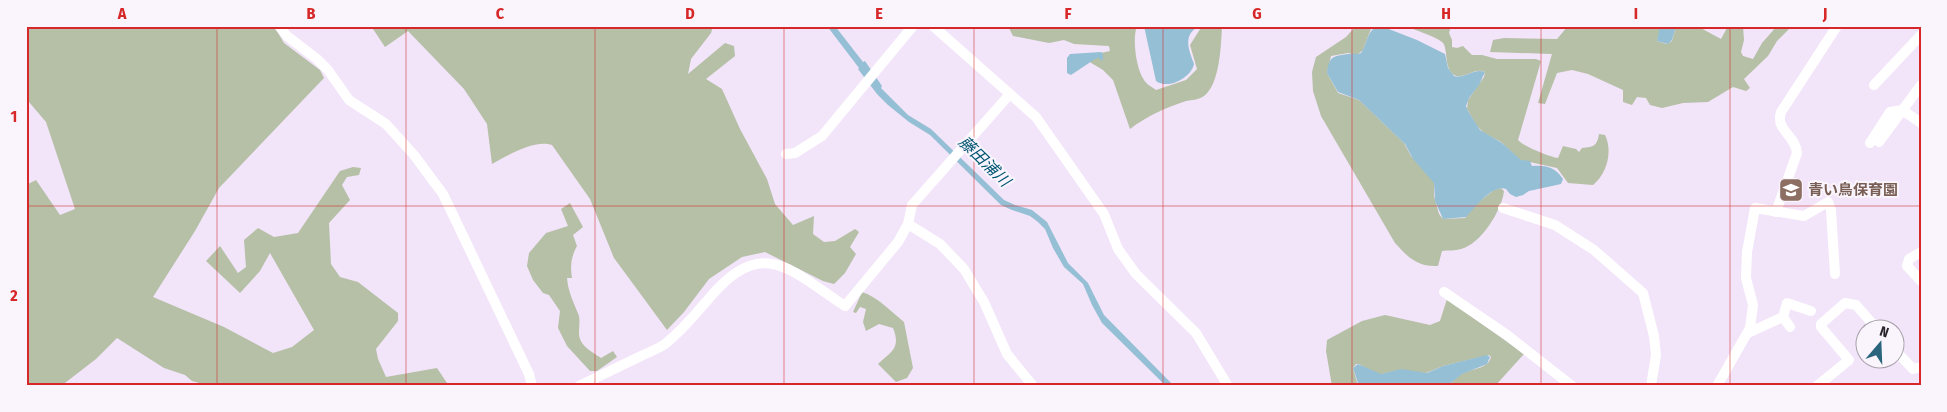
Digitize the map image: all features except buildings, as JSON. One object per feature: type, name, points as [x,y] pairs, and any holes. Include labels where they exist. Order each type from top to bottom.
[{"type":"street","points":[[279,26],[287,36],[328,70],[349,100],[386,124],[414,155],[443,194],[529,374],[532,386]]},
{"type":"street","points":[[786,154],[794,153],[822,136],[913,26]]},
{"type":"street","points":[[933,26],[1036,117],[1104,214],[1118,249],[1136,274],[1196,333],[1228,386]]},
{"type":"street","points":[[1776,212],[1797,153],[1797,146],[1780,125],[1779,118],[1836,26]]},
{"type":"street","points":[[1874,85],[1921,35]]},
{"type":"street","points":[[1875,142],[1890,112],[1902,110],[1921,85]]},
{"type":"street","points":[[579,386],[664,345],[687,325],[728,276],[756,263],[771,263],[793,272],[845,306],[898,242],[908,224],[912,205],[1010,94]]},
{"type":"street","points":[[1902,110],[1921,123]]},
{"type":"street","points":[[1717,386],[1750,328],[1752,305],[1746,278],[1747,252],[1755,208],[1804,216],[1828,202],[1831,210],[1835,274]]},
{"type":"street","points":[[1503,208],[1554,224],[1594,250],[1642,293],[1654,336],[1656,355],[1651,386]]},
{"type":"street","points":[[908,224],[940,244],[964,269],[984,302],[1007,354],[1033,386]]},
{"type":"street","points":[[1921,252],[1909,260],[1908,266],[1921,281]]},
{"type":"street","points":[[1444,292],[1507,335],[1572,386]]},
{"type":"street","points":[[1748,333],[1783,317],[1788,303],[1811,312]]},
{"type":"street","points":[[1817,386],[1849,360],[1821,327],[1821,324],[1845,303],[1856,305],[1869,320]]},
{"type":"street","points":[[1783,317],[1790,327]]},
{"type":"street","points":[[1904,359],[1913,369],[1921,367]]},
{"type":"green space","points":[[26,26],[274,26],[284,43],[320,70],[324,78],[219,188],[195,231],[153,297],[224,327],[273,353],[292,347],[314,330],[270,253],[260,271],[240,293],[206,261],[220,246],[238,273],[246,267],[244,240],[258,228],[274,237],[298,233],[340,171],[353,167],[361,168],[359,175],[347,177],[342,185],[350,200],[329,223],[331,264],[340,277],[358,282],[398,313],[398,321],[376,349],[386,377],[437,368],[449,386],[210,386],[192,381],[185,375],[164,368],[117,338],[96,359],[61,386],[26,386],[26,185],[36,180],[60,215],[75,209],[46,122],[29,102],[26,105]]},
{"type":"green space","points":[[371,26],[713,26],[711,33],[691,59],[688,74],[725,43],[734,46],[735,56],[706,79],[722,89],[740,129],[767,179],[775,204],[793,225],[814,216],[813,234],[824,242],[835,241],[855,229],[859,232],[850,247],[856,254],[845,273],[834,284],[823,281],[765,252],[742,257],[709,279],[684,312],[667,330],[614,258],[590,199],[552,145],[538,144],[530,146],[492,164],[487,124],[464,89],[408,31],[385,47]]},
{"type":"green space","points":[[1008,26],[1137,26],[1135,45],[1139,69],[1145,81],[1156,90],[1186,80],[1197,69],[1190,45],[1202,26],[1222,26],[1219,64],[1213,83],[1204,96],[1164,110],[1143,120],[1130,129],[1113,80],[1103,70],[1088,61],[1096,54],[1110,51],[1109,46],[1074,44],[1064,40],[1049,43],[1013,36]]},
{"type":"green space","points":[[1356,26],[1372,26],[1363,50],[1357,55],[1348,53],[1331,56],[1327,73],[1338,93],[1359,100],[1404,143],[1411,156],[1434,182],[1434,196],[1439,214],[1443,219],[1465,218],[1476,204],[1494,190],[1501,188],[1504,191],[1495,216],[1483,233],[1469,246],[1459,250],[1442,251],[1438,266],[1419,263],[1409,257],[1395,243],[1321,116],[1313,91],[1312,72],[1316,57],[1346,37]]},
{"type":"green space","points":[[1406,26],[1451,26],[1449,33],[1452,47],[1463,46],[1472,55],[1482,55],[1497,59],[1536,59],[1541,61],[1518,140],[1536,151],[1558,158],[1563,146],[1576,149],[1579,152],[1582,148],[1594,145],[1599,134],[1605,135],[1608,155],[1602,175],[1593,185],[1568,183],[1557,168],[1520,160],[1501,142],[1484,133],[1477,126],[1467,109],[1468,100],[1484,77],[1485,72],[1477,71],[1462,76],[1454,75],[1447,64],[1443,43]]},
{"type":"green space","points":[[1568,26],[1661,26],[1657,41],[1667,44],[1672,41],[1676,26],[1697,26],[1721,39],[1728,26],[1743,26],[1744,40],[1741,52],[1743,56],[1753,59],[1762,43],[1777,26],[1792,26],[1777,41],[1768,56],[1744,79],[1750,88],[1746,91],[1733,87],[1708,102],[1683,103],[1662,108],[1650,105],[1646,98],[1637,97],[1632,105],[1623,102],[1623,90],[1588,74],[1572,70],[1557,73],[1545,104],[1538,103],[1552,54],[1490,52],[1493,40],[1504,38],[1557,39]]},
{"type":"green space","points":[[570,203],[583,227],[573,235],[577,246],[573,254],[572,278],[567,278],[570,293],[579,316],[579,337],[586,348],[601,358],[613,351],[617,357],[597,371],[590,371],[567,346],[558,328],[560,311],[549,295],[543,293],[533,280],[527,266],[529,253],[546,233],[568,226],[561,209]]},
{"type":"green space","points":[[862,292],[878,301],[904,322],[913,368],[907,378],[896,382],[878,364],[894,349],[895,335],[893,328],[879,324],[866,331],[863,322],[866,309],[860,307],[856,313],[853,312]]},
{"type":"green space","points":[[1447,299],[1524,354],[1495,386],[1448,386],[1460,375],[1483,367],[1491,357],[1489,355],[1443,366],[1426,373],[1398,370],[1376,374],[1356,364],[1353,368],[1358,386],[1332,386],[1326,351],[1327,340],[1362,321],[1385,315],[1430,325],[1440,321]]},
{"type":"water","points":[[827,26],[835,26],[863,62],[865,61],[882,86],[881,88],[908,115],[931,129],[1004,200],[1032,210],[1047,222],[1068,263],[1088,283],[1104,315],[1174,386],[1166,386],[1102,323],[1083,284],[1064,267],[1045,229],[1030,216],[1001,205],[930,135],[909,122],[888,105],[877,94]]},
{"type":"water","points":[[1144,26],[1199,26],[1190,34],[1188,43],[1194,64],[1184,78],[1167,84],[1156,81]]},
{"type":"water","points":[[1381,26],[1417,40],[1445,54],[1448,68],[1454,76],[1458,77],[1477,71],[1485,72],[1466,106],[1480,130],[1502,143],[1521,160],[1530,161],[1532,166],[1553,169],[1563,179],[1561,184],[1529,191],[1516,197],[1506,189],[1501,188],[1490,193],[1466,217],[1443,219],[1435,201],[1434,183],[1413,159],[1405,144],[1359,100],[1338,92],[1327,73],[1329,63],[1333,58],[1339,55],[1361,53],[1370,32],[1376,27]]},
{"type":"water","points":[[1660,26],[1676,26],[1672,40],[1668,44],[1657,41]]},
{"type":"water","points":[[1101,52],[1103,54],[1103,61],[1098,58],[1095,59],[1071,75],[1067,73],[1067,58],[1070,54]]},
{"type":"water","points":[[1487,355],[1490,357],[1487,364],[1462,374],[1447,386],[1359,386],[1353,368],[1358,364],[1381,374],[1401,369],[1427,373],[1443,366]]},
{"type":"place","name":"青い鳥保育園","points":[[1791,190]]},
{"type":"water label","name":"藤田浦川","points":[[985,161]]}]
